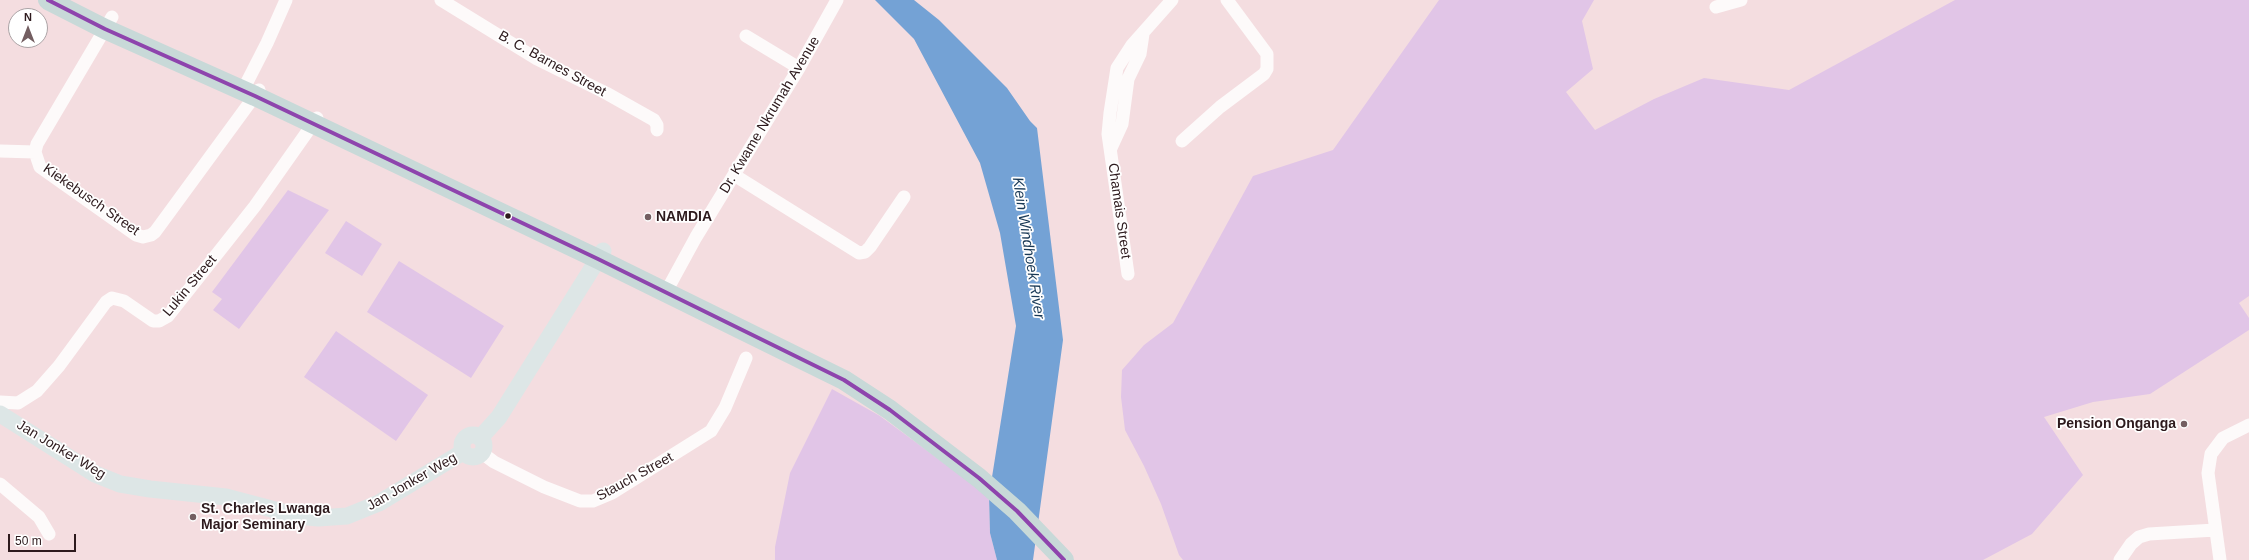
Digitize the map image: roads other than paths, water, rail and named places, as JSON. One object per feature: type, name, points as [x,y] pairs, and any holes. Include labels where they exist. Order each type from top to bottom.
[{"type":"highway","points":[[48,0],[108,23],[316,119],[668,288],[798,346],[847,373],[900,407],[929,431],[949,454],[1017,511],[1061,557]]},
{"type":"highway","points":[[77,0],[108,23]]},
{"type":"main road","points":[[481,445],[601,255]]},
{"type":"main road","name":"Jan Jonker Weg","points":[[0,414],[89,470],[120,484],[150,489],[226,497],[298,516],[318,518],[347,516],[379,503],[463,452],[472,458],[481,445]]},
{"type":"street","points":[[251,89],[286,0]]},
{"type":"street","name":"B. C. Barnes Street","points":[[441,0],[537,59],[606,93],[654,120],[657,125],[657,130]]},
{"type":"street","name":"Dr. Kwame Nkrumah Avenue","points":[[668,288],[799,68],[837,0]]},
{"type":"street","name":"Chamais Street","points":[[1128,274],[1108,134],[1117,68],[1126,52],[1172,0]]},
{"type":"street","points":[[1182,141],[1220,107],[1264,74],[1267,69],[1267,54],[1227,0]]},
{"type":"street","points":[[1716,7],[1742,0]]},
{"type":"street","name":"Kiekebusch Street","points":[[108,23],[37,144],[35,152],[40,167],[136,235],[151,235],[212,156],[251,89]]},
{"type":"street","name":"Chamais Street","points":[[1111,148],[1124,115],[1128,79],[1140,54],[1143,34]]},
{"type":"street","points":[[746,36],[799,68]]},
{"type":"street","points":[[1110,113],[1119,118],[1123,118],[1124,115]]},
{"type":"street","name":"Lukin Street","points":[[0,402],[18,404],[37,392],[59,366],[106,302],[112,298],[124,301],[153,321],[159,321],[168,316],[255,206],[316,119]]},
{"type":"street","points":[[0,151],[35,152]]},
{"type":"street","points":[[734,175],[859,253],[865,252],[870,247],[904,197]]},
{"type":"street","name":"Stauch Street","points":[[481,445],[494,462],[544,487],[580,501],[593,502],[612,493],[711,431],[725,408],[746,358]]},
{"type":"street","points":[[2220,560],[2208,473],[2211,454],[2223,438],[2249,424]]},
{"type":"street","points":[[0,484],[39,517],[49,534]]},
{"type":"street","points":[[2120,560],[2131,544],[2139,537],[2149,534],[2215,530]]},
{"type":"water","name":"Klein Windhoek River","points":[[875,0],[914,0],[939,20],[1007,88],[1030,121],[1037,128],[1063,340],[1033,560],[997,560],[990,533],[989,496],[1016,326],[1000,233],[980,163],[914,39]]},
{"type":"place","name":"NAMDIA","points":[[648,217]]},
{"type":"place","name":"Pension Onganga","points":[[2184,424]]},
{"type":"place","name":"St. Charles Lwanga Major Seminary","points":[[193,517]]}]
